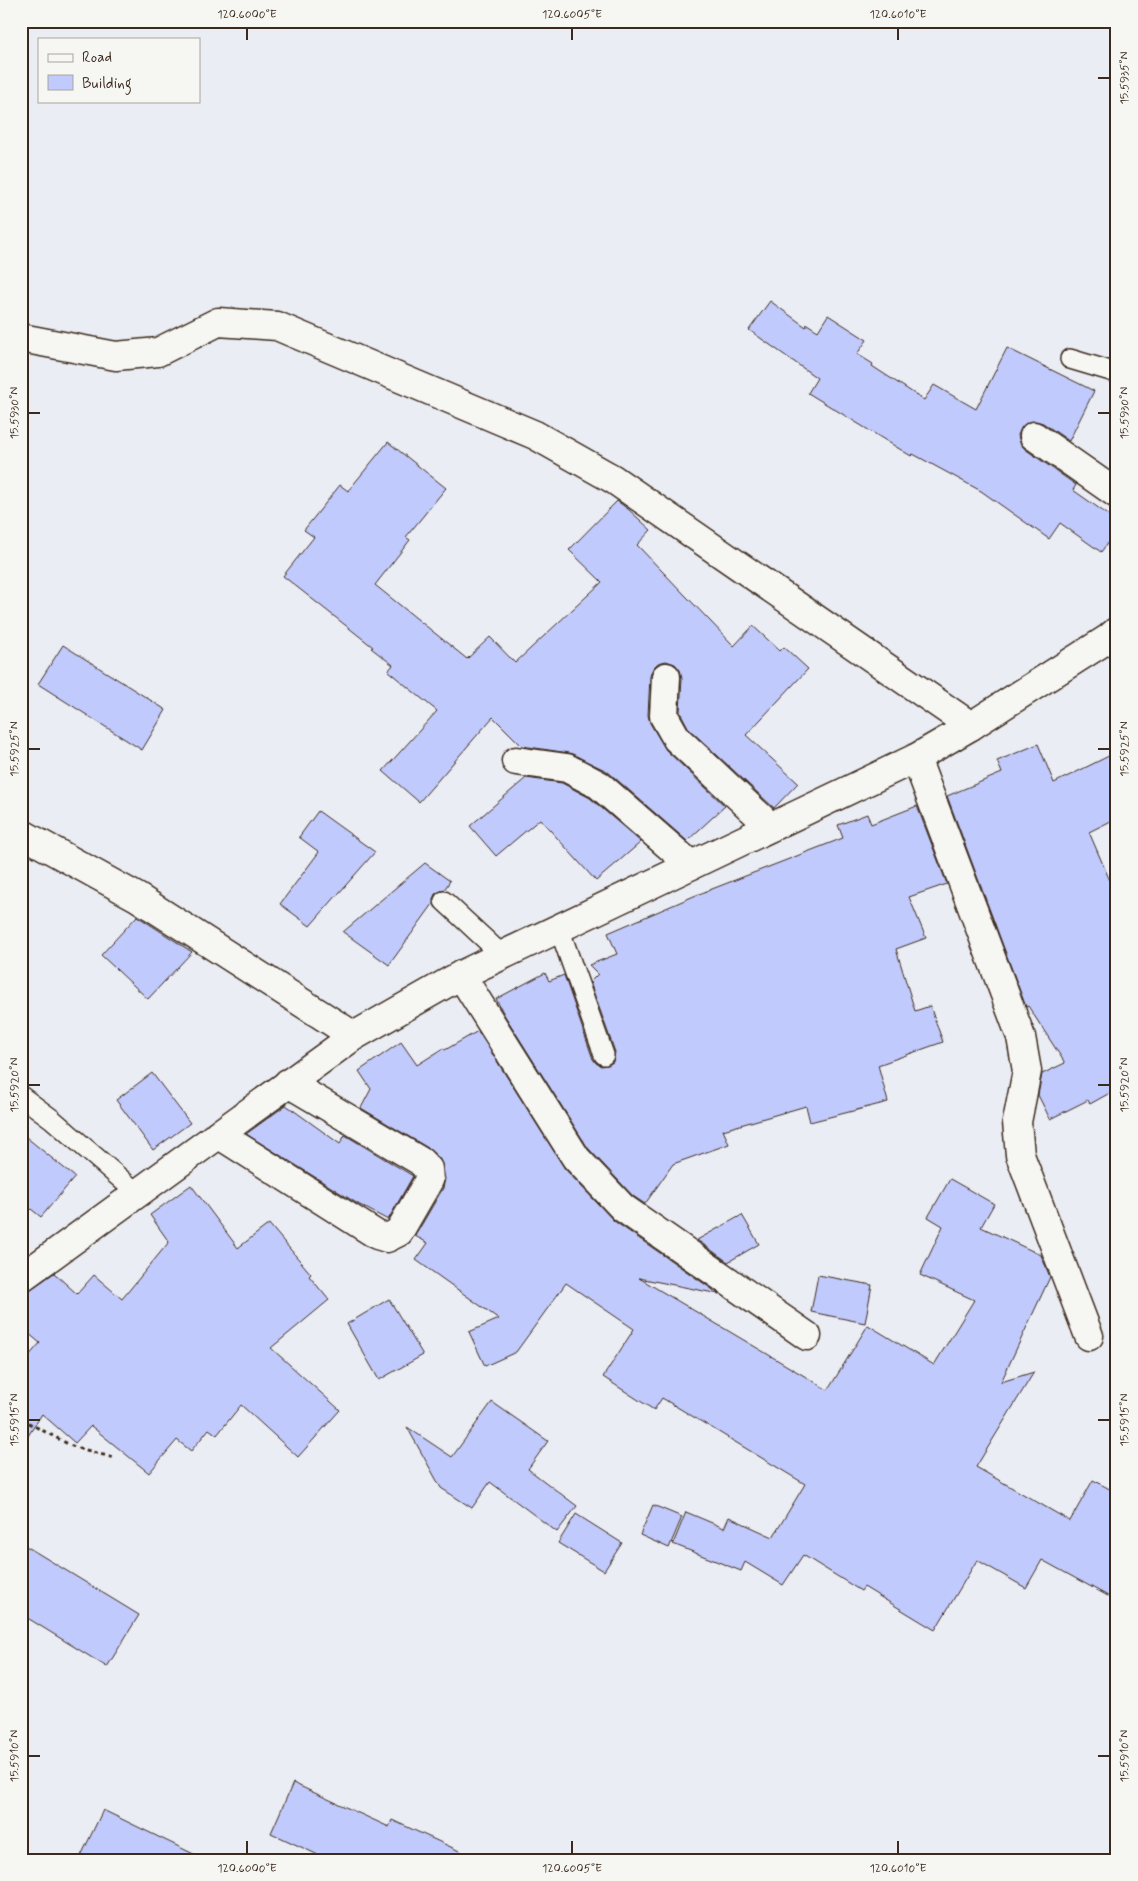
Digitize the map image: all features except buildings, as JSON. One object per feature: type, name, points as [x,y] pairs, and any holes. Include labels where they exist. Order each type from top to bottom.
[{"type":"street","points":[[21,338],[116,356],[158,352],[218,322],[277,326],[535,435],[613,479],[971,726]]},
{"type":"street","points":[[1034,436],[1117,494]]},
{"type":"street","points":[[21,1278],[354,1036],[461,975],[502,954],[916,758],[971,726],[1117,632]]},
{"type":"street","points":[[666,677],[664,716],[677,739],[771,827]]},
{"type":"street","points":[[916,758],[1021,1037],[1027,1071],[1018,1122],[1020,1154],[1089,1336]]},
{"type":"street","points":[[516,760],[567,768],[599,785],[691,865]]},
{"type":"street","points":[[21,833],[137,898],[354,1036]]},
{"type":"street","points":[[461,975],[576,1158],[623,1208],[807,1336]]},
{"type":"street","points":[[218,1134],[377,1235],[387,1238],[399,1232],[429,1180],[428,1169],[420,1161],[288,1083]]},
{"type":"lane","points":[[1070,359],[1117,373]]},
{"type":"lane","points":[[444,902],[502,954]]},
{"type":"lane","points":[[559,928],[604,1054]]},
{"type":"lane","points":[[21,1096],[52,1119],[137,1194]]},
{"type":"path","points":[[21,1419],[72,1446],[114,1458]]}]
